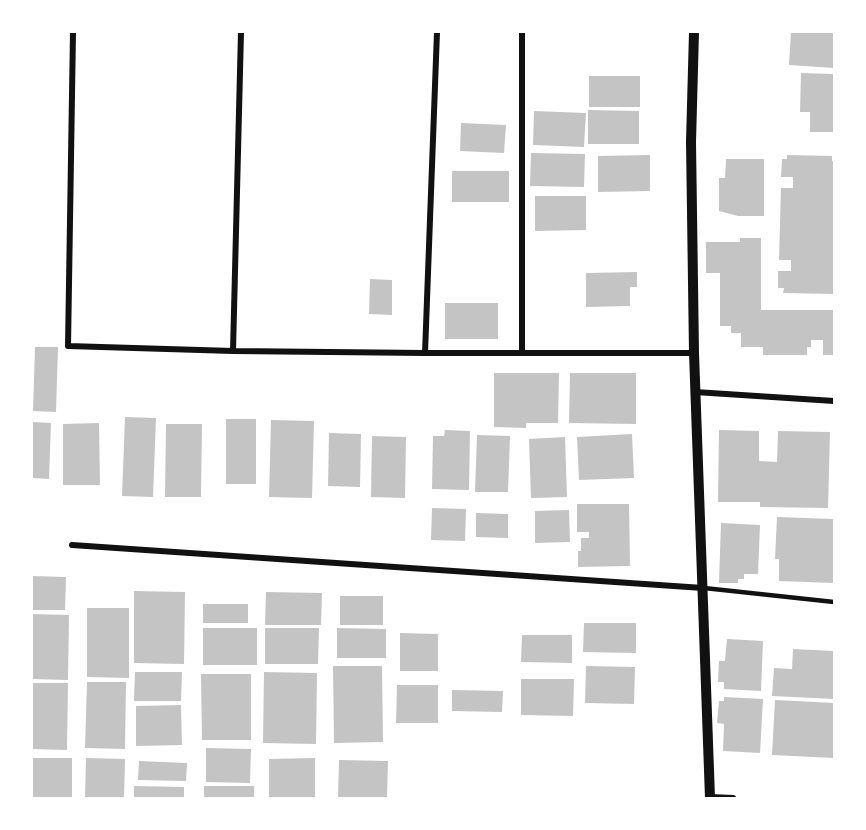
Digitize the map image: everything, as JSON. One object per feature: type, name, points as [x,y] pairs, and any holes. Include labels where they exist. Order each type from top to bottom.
[{"type":"street","points":[[73,32],[68,346],[233,351],[694,353]]},
{"type":"street","points":[[233,351],[241,32]]},
{"type":"street","points":[[425,353],[436,32]]},
{"type":"street","points":[[522,32],[522,353]]},
{"type":"street","points":[[694,32],[691,142],[694,353],[710,798],[733,798]]},
{"type":"street","points":[[695,392],[834,401]]},
{"type":"street","points":[[72,544],[704,588]]},
{"type":"lane","points":[[704,588],[834,602]]},
{"type":"building","points":[[791,32],[834,32],[834,68],[789,65]]},
{"type":"building","points":[[801,73],[834,74],[834,132],[810,132],[810,112],[800,112]]},
{"type":"building","points":[[589,76],[640,76],[640,107],[589,107]]},
{"type":"building","points":[[588,110],[639,111],[639,144],[588,144]]},
{"type":"building","points":[[534,111],[586,113],[584,147],[533,145]]},
{"type":"building","points":[[461,123],[506,125],[504,153],[460,151]]},
{"type":"building","points":[[531,153],[585,154],[584,187],[530,186]]},
{"type":"building","points":[[650,155],[650,191],[598,192],[598,156]]},
{"type":"building","points":[[787,155],[832,156],[832,161],[834,161],[834,294],[783,293],[784,288],[778,288],[778,271],[791,271],[791,260],[779,260],[781,188],[793,188],[793,177],[781,177],[782,159],[787,159]]},
{"type":"building","points":[[726,159],[764,159],[764,216],[738,216],[719,211],[719,178],[725,178]]},
{"type":"building","points":[[452,171],[509,171],[509,202],[452,202]]},
{"type":"building","points":[[535,196],[586,196],[586,230],[535,231]]},
{"type":"building","points":[[740,238],[761,238],[761,310],[834,310],[834,355],[823,355],[823,340],[811,340],[811,347],[807,347],[807,355],[763,355],[763,347],[741,347],[741,333],[731,333],[731,326],[720,326],[720,273],[706,273],[706,242],[740,242]]},
{"type":"building","points":[[637,272],[637,287],[630,287],[630,306],[586,307],[586,273]]},
{"type":"building","points":[[370,279],[392,280],[392,315],[369,314]]},
{"type":"building","points":[[445,303],[498,303],[498,339],[445,339]]},
{"type":"building","points":[[35,347],[58,347],[56,412],[33,411]]},
{"type":"building","points":[[494,373],[559,373],[558,423],[526,423],[526,428],[494,427]]},
{"type":"building","points":[[570,373],[636,373],[636,424],[569,423]]},
{"type":"building","points":[[125,417],[156,418],[153,497],[122,496]]},
{"type":"building","points":[[226,419],[256,419],[256,484],[226,484]]},
{"type":"building","points":[[271,420],[314,421],[312,498],[269,497]]},
{"type":"building","points":[[32,422],[51,423],[49,479],[32,478]]},
{"type":"building","points":[[99,423],[100,485],[63,485],[63,424]]},
{"type":"building","points":[[166,424],[202,424],[201,497],[165,497]]},
{"type":"building","points":[[445,430],[470,431],[469,490],[432,489],[433,436],[444,436]]},
{"type":"building","points":[[719,430],[759,431],[759,461],[777,462],[778,431],[830,432],[828,508],[760,507],[760,502],[718,502]]},
{"type":"building","points":[[329,433],[361,434],[360,487],[328,486]]},
{"type":"building","points":[[632,434],[634,478],[579,480],[577,437]]},
{"type":"building","points":[[477,435],[510,436],[508,492],[475,492]]},
{"type":"building","points":[[372,436],[406,437],[405,498],[371,497]]},
{"type":"building","points":[[565,437],[567,497],[531,498],[529,439]]},
{"type":"building","points":[[577,504],[629,504],[630,566],[578,567],[581,538],[589,538],[589,532],[577,532]]},
{"type":"building","points":[[432,508],[466,509],[465,541],[431,540]]},
{"type":"building","points":[[569,510],[570,542],[535,543],[535,511]]},
{"type":"building","points":[[476,513],[508,514],[508,538],[476,537]]},
{"type":"building","points":[[777,517],[834,519],[834,583],[779,581],[779,559],[775,559]]},
{"type":"building","points":[[721,523],[760,525],[758,574],[744,574],[744,579],[738,579],[738,583],[719,583]]},
{"type":"building","points":[[32,576],[66,577],[65,610],[32,610]]},
{"type":"building","points":[[134,591],[185,592],[184,664],[134,663]]},
{"type":"building","points":[[266,592],[322,593],[321,625],[265,625]]},
{"type":"building","points":[[340,596],[383,596],[383,625],[340,625]]},
{"type":"building","points":[[203,604],[248,604],[248,623],[203,623]]},
{"type":"building","points":[[87,608],[129,608],[129,678],[87,677]]},
{"type":"building","points":[[32,614],[69,615],[68,680],[32,679]]},
{"type":"building","points":[[584,623],[636,623],[636,653],[583,652]]},
{"type":"building","points":[[203,628],[257,628],[257,665],[203,665]]},
{"type":"building","points":[[265,628],[319,628],[318,664],[265,664]]},
{"type":"building","points":[[337,628],[386,629],[386,658],[337,658]]},
{"type":"building","points":[[400,633],[438,634],[438,671],[400,671]]},
{"type":"building","points":[[522,635],[572,635],[572,663],[521,662]]},
{"type":"building","points":[[727,639],[763,641],[761,691],[724,689],[724,682],[718,682],[719,661],[725,661]]},
{"type":"building","points":[[793,649],[834,651],[834,699],[772,696],[774,668],[792,669]]},
{"type":"building","points":[[333,666],[382,666],[383,742],[334,743]]},
{"type":"building","points":[[586,666],[635,667],[634,704],[585,703]]},
{"type":"building","points":[[135,672],[182,672],[181,701],[134,701]]},
{"type":"building","points":[[264,672],[317,673],[316,744],[263,743]]},
{"type":"building","points":[[201,674],[251,674],[251,740],[202,740]]},
{"type":"building","points":[[521,679],[574,679],[573,716],[521,715]]},
{"type":"building","points":[[87,682],[126,682],[125,749],[85,748]]},
{"type":"building","points":[[32,683],[68,683],[67,750],[32,749]]},
{"type":"building","points":[[397,685],[438,685],[438,723],[396,723]]},
{"type":"building","points":[[452,690],[503,691],[502,712],[452,711]]},
{"type":"building","points":[[724,697],[763,699],[760,753],[723,751],[724,724],[717,723],[719,701],[724,701]]},
{"type":"building","points":[[775,700],[834,703],[834,758],[772,755]]},
{"type":"building","points":[[181,705],[182,745],[136,746],[136,706]]},
{"type":"building","points":[[206,748],[251,749],[250,783],[206,782]]},
{"type":"building","points":[[32,758],[72,758],[72,798],[32,798]]},
{"type":"building","points":[[86,758],[125,759],[124,798],[85,798]]},
{"type":"building","points":[[315,758],[315,798],[269,798],[269,759]]},
{"type":"building","points":[[339,760],[388,761],[387,798],[338,798]]},
{"type":"building","points":[[139,761],[187,763],[186,781],[138,780]]},
{"type":"building","points":[[134,786],[184,787],[184,798],[134,798]]},
{"type":"building","points":[[204,786],[254,786],[254,798],[204,798]]}]
